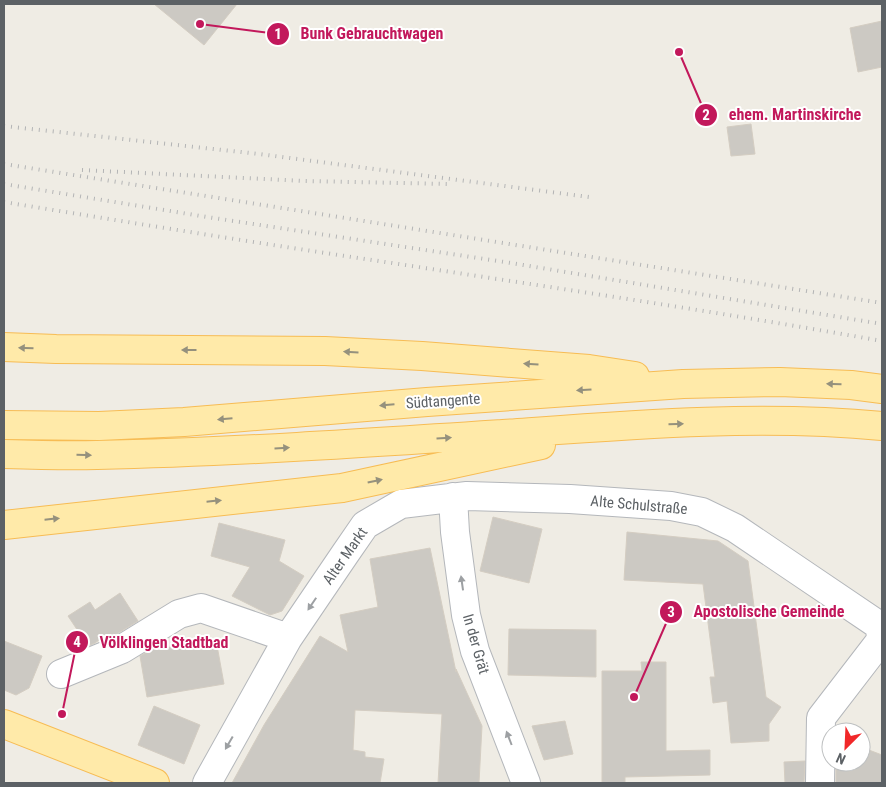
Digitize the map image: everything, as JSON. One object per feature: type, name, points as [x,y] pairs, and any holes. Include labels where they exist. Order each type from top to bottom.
[{"type":"main road","points":[[4,347],[325,351],[422,356],[589,369],[683,384]]},
{"type":"main road","name":"Südtangente","points":[[4,425],[99,426],[184,422],[417,402],[683,384],[780,382],[851,385],[882,389]]},
{"type":"main road","points":[[4,454],[94,455],[218,452],[633,425],[774,421],[882,426]]},
{"type":"main road","points":[[4,525],[342,488],[633,425]]},
{"type":"main road","points":[[4,724],[108,774],[155,783]]},
{"type":"street","name":"Alte Schulstraße","points":[[453,498],[467,496],[570,499],[671,506],[702,512],[735,528],[880,626],[881,640],[821,718],[820,783]]},
{"type":"street","name":"Alter Markt","points":[[207,783],[288,638],[366,525],[401,504],[453,498]]},
{"type":"street","name":"In der Grät","points":[[453,498],[455,532],[466,615],[475,651],[526,783]]},
{"type":"street","points":[[62,674],[122,649],[178,614],[201,608],[288,638]]},
{"type":"building","points":[[154,4],[237,4],[204,45]]},
{"type":"building","points":[[882,21],[882,67],[858,72],[850,28]]},
{"type":"building","points":[[751,124],[755,154],[731,156],[727,127]]},
{"type":"building","points":[[493,517],[542,529],[529,583],[480,571]]},
{"type":"building","points":[[219,523],[285,540],[279,561],[304,576],[282,611],[270,615],[232,596],[250,567],[211,556]]},
{"type":"building","points":[[627,532],[718,541],[748,561],[766,697],[781,707],[769,724],[769,741],[731,743],[727,701],[713,703],[710,677],[715,677],[703,584],[624,580]]},
{"type":"building","points":[[430,548],[456,672],[456,669],[482,726],[479,783],[438,783],[442,714],[355,710],[353,750],[365,752],[365,757],[384,759],[380,783],[232,783],[264,725],[320,636],[348,652],[340,615],[378,607],[370,559]]},
{"type":"building","points":[[120,593],[138,621],[115,635],[108,638],[106,635],[88,646],[68,616],[90,602],[95,610]]},
{"type":"building","points":[[509,629],[596,630],[596,677],[508,675]]},
{"type":"building","points":[[216,640],[224,684],[147,697],[140,656],[156,647],[158,649]]},
{"type":"building","points":[[4,641],[42,656],[29,688],[16,695],[4,690]]},
{"type":"building","points":[[641,662],[666,662],[666,751],[710,750],[710,775],[625,777],[625,783],[602,783],[602,671],[642,671]]},
{"type":"building","points":[[154,706],[200,725],[184,764],[138,745]]},
{"type":"building","points":[[565,721],[573,754],[544,760],[532,726]]},
{"type":"building","points":[[871,751],[882,755],[882,783],[836,783],[836,772],[871,772]]},
{"type":"building","points":[[805,761],[804,783],[785,783],[784,762]]},
{"type":"railway","points":[[4,126],[259,154],[589,197]]},
{"type":"railway","points":[[4,164],[882,303]]},
{"type":"railway","points":[[82,170],[305,181],[449,184]]},
{"type":"railway","points":[[4,184],[511,263],[882,324]]},
{"type":"railway","points":[[4,202],[699,310],[882,341]]},
{"type":"place","name":"Bunk Gebrauchtwagen","points":[[200,24]]},
{"type":"place","name":"ehem. Martinskirche","points":[[679,52]]},
{"type":"place","name":"Apostolische Gemeinde","points":[[634,697]]},
{"type":"place","name":"Völklingen Stadtbad","points":[[62,714]]}]
